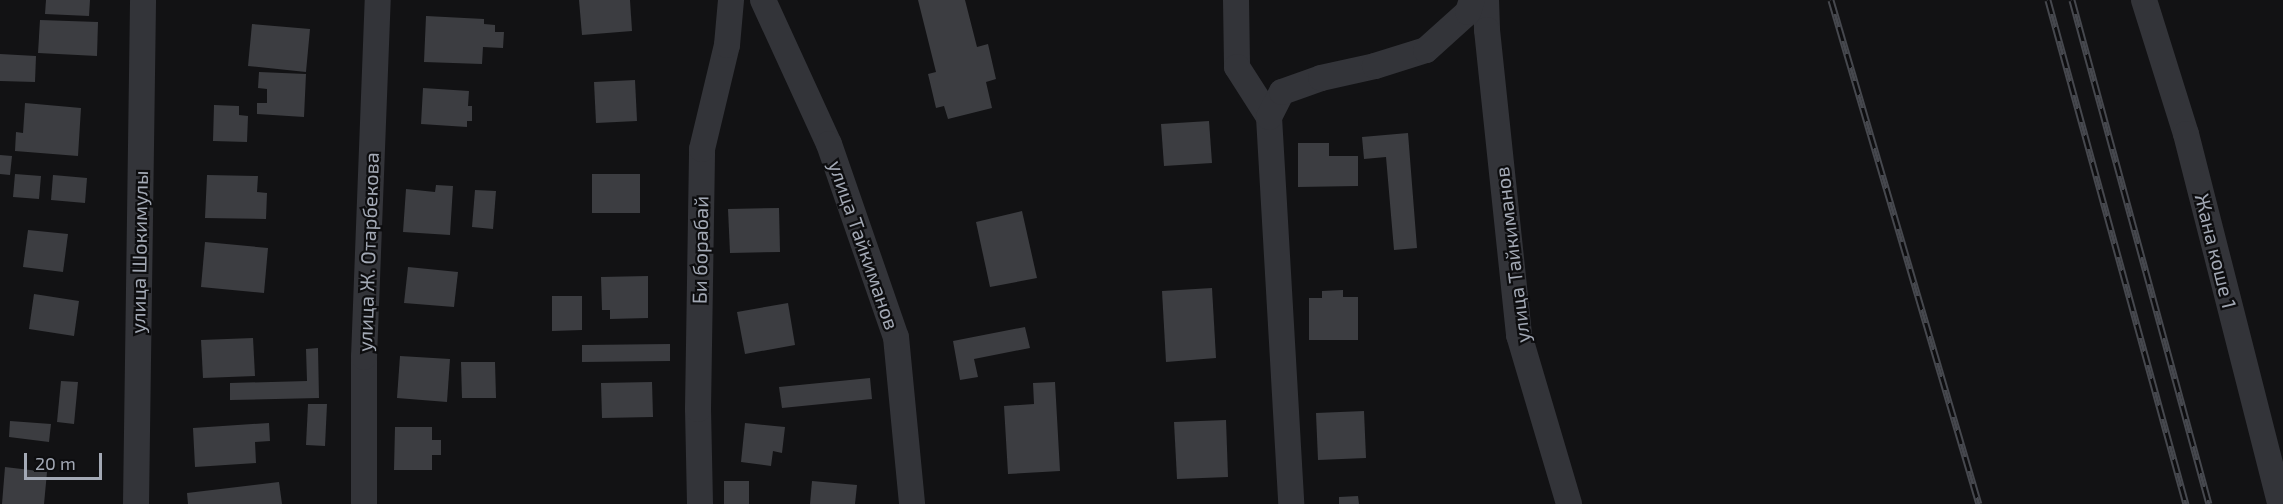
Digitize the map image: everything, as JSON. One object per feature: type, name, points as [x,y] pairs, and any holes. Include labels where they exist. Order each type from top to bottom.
[{"type":"street","name":"улица Шокимулы","points":[[135,504],[143,0]]},
{"type":"street","name":"улица Ж. Отарбекова","points":[[364,504],[364,357],[378,0]]},
{"type":"street","name":"Би борабай","points":[[700,504],[698,409],[702,149],[727,45],[731,0]]},
{"type":"street","name":"улица Тайкиманов","points":[[763,0],[829,144],[896,337],[912,504]]},
{"type":"street","points":[[1236,0],[1237,67],[1269,117],[1291,504]]},
{"type":"street","points":[[1269,117],[1282,92],[1320,78],[1376,66],[1426,50],[1468,12],[1472,0]]},
{"type":"street","name":"улица Тайкиманов","points":[[1486,0],[1487,30],[1519,335],[1569,504]]},
{"type":"street","name":"Жана коше 1","points":[[2144,0],[2186,135],[2280,504]]},
{"type":"building","points":[[46,0],[90,0],[89,16],[45,14]]},
{"type":"building","points":[[579,0],[630,0],[632,31],[582,35]]},
{"type":"building","points":[[918,0],[965,0],[977,47],[988,44],[996,79],[986,82],[992,108],[948,119],[944,106],[936,108],[928,74],[936,72]]},
{"type":"building","points":[[426,16],[484,19],[484,24],[495,25],[495,32],[504,32],[503,48],[483,47],[482,64],[424,62]]},
{"type":"building","points":[[40,20],[98,22],[97,56],[38,53]]},
{"type":"building","points":[[252,24],[310,29],[306,72],[248,66]]},
{"type":"building","points":[[0,54],[36,56],[35,82],[0,81]]},
{"type":"building","points":[[259,72],[306,74],[304,117],[257,114],[257,103],[267,103],[267,89],[258,88]]},
{"type":"building","points":[[635,80],[637,121],[596,123],[594,82]]},
{"type":"building","points":[[423,88],[469,91],[468,106],[472,106],[472,121],[467,121],[467,127],[421,124]]},
{"type":"building","points":[[25,103],[81,108],[78,156],[15,151],[16,132],[23,133]]},
{"type":"building","points":[[214,105],[239,106],[239,115],[248,116],[247,142],[213,141]]},
{"type":"building","points":[[1209,121],[1212,163],[1164,166],[1161,124]]},
{"type":"building","points":[[1408,133],[1417,248],[1394,250],[1386,157],[1364,159],[1362,137]]},
{"type":"building","points":[[1298,143],[1329,143],[1329,156],[1358,156],[1358,186],[1298,187]]},
{"type":"building","points":[[0,155],[12,156],[10,175],[0,174]]},
{"type":"building","points":[[15,174],[41,176],[39,199],[13,197]]},
{"type":"building","points":[[592,174],[640,174],[640,213],[592,213]]},
{"type":"building","points":[[53,175],[87,178],[85,203],[51,200]]},
{"type":"building","points":[[207,175],[258,176],[257,192],[267,193],[266,219],[205,218]]},
{"type":"building","points":[[436,185],[453,186],[450,235],[403,232],[406,189],[435,192]]},
{"type":"building","points":[[475,190],[496,191],[493,229],[472,227]]},
{"type":"building","points":[[779,208],[780,252],[730,253],[728,209]]},
{"type":"building","points":[[1022,211],[1037,278],[990,287],[976,222]]},
{"type":"building","points":[[28,230],[68,234],[63,272],[23,267]]},
{"type":"building","points":[[205,242],[268,248],[264,293],[201,287]]},
{"type":"building","points":[[408,267],[458,272],[454,307],[404,303]]},
{"type":"building","points":[[648,276],[648,318],[610,319],[610,310],[602,310],[601,277]]},
{"type":"building","points":[[1212,288],[1216,358],[1166,362],[1162,291]]},
{"type":"building","points":[[1343,290],[1343,297],[1358,297],[1358,340],[1309,340],[1309,298],[1322,298],[1322,291]]},
{"type":"building","points":[[34,294],[79,301],[74,336],[29,329]]},
{"type":"building","points":[[552,296],[582,296],[582,330],[552,331]]},
{"type":"building","points":[[788,303],[795,345],[745,354],[737,312]]},
{"type":"building","points":[[1025,327],[1030,348],[974,359],[978,377],[960,380],[953,341]]},
{"type":"building","points":[[253,338],[255,376],[203,378],[201,340]]},
{"type":"building","points":[[670,344],[670,361],[582,362],[582,345]]},
{"type":"building","points":[[318,348],[319,398],[230,400],[230,383],[307,381],[306,349]]},
{"type":"building","points":[[400,356],[450,359],[447,402],[397,398]]},
{"type":"building","points":[[461,362],[495,362],[496,398],[462,398]]},
{"type":"building","points":[[870,378],[872,399],[782,408],[779,387]]},
{"type":"building","points":[[61,381],[78,382],[74,424],[57,422]]},
{"type":"building","points":[[652,382],[653,417],[602,418],[601,383]]},
{"type":"building","points":[[1055,382],[1060,471],[1008,474],[1004,406],[1034,404],[1033,383]]},
{"type":"building","points":[[308,404],[327,404],[325,446],[306,445]]},
{"type":"building","points":[[1364,411],[1366,458],[1318,460],[1316,413]]},
{"type":"building","points":[[1226,420],[1228,477],[1177,479],[1174,422]]},
{"type":"building","points":[[10,421],[51,424],[49,442],[9,437]]},
{"type":"building","points":[[269,423],[270,441],[255,442],[256,463],[195,467],[193,428]]},
{"type":"building","points":[[745,423],[785,427],[782,453],[773,451],[771,466],[741,462]]},
{"type":"building","points":[[395,427],[432,427],[432,440],[441,440],[441,455],[432,455],[432,470],[394,470]]},
{"type":"building","points":[[5,467],[47,472],[44,504],[2,504]]},
{"type":"building","points":[[724,481],[749,481],[749,504],[724,504]]},
{"type":"building","points":[[812,481],[857,485],[855,504],[810,504]]},
{"type":"building","points":[[279,482],[282,504],[188,504],[187,493]]},
{"type":"building","points":[[1358,496],[1359,504],[1339,504],[1339,497]]},
{"type":"railway","points":[[1831,0],[1979,504]]},
{"type":"railway","points":[[2048,0],[2186,504]]},
{"type":"railway","points":[[2072,0],[2209,504]]}]
